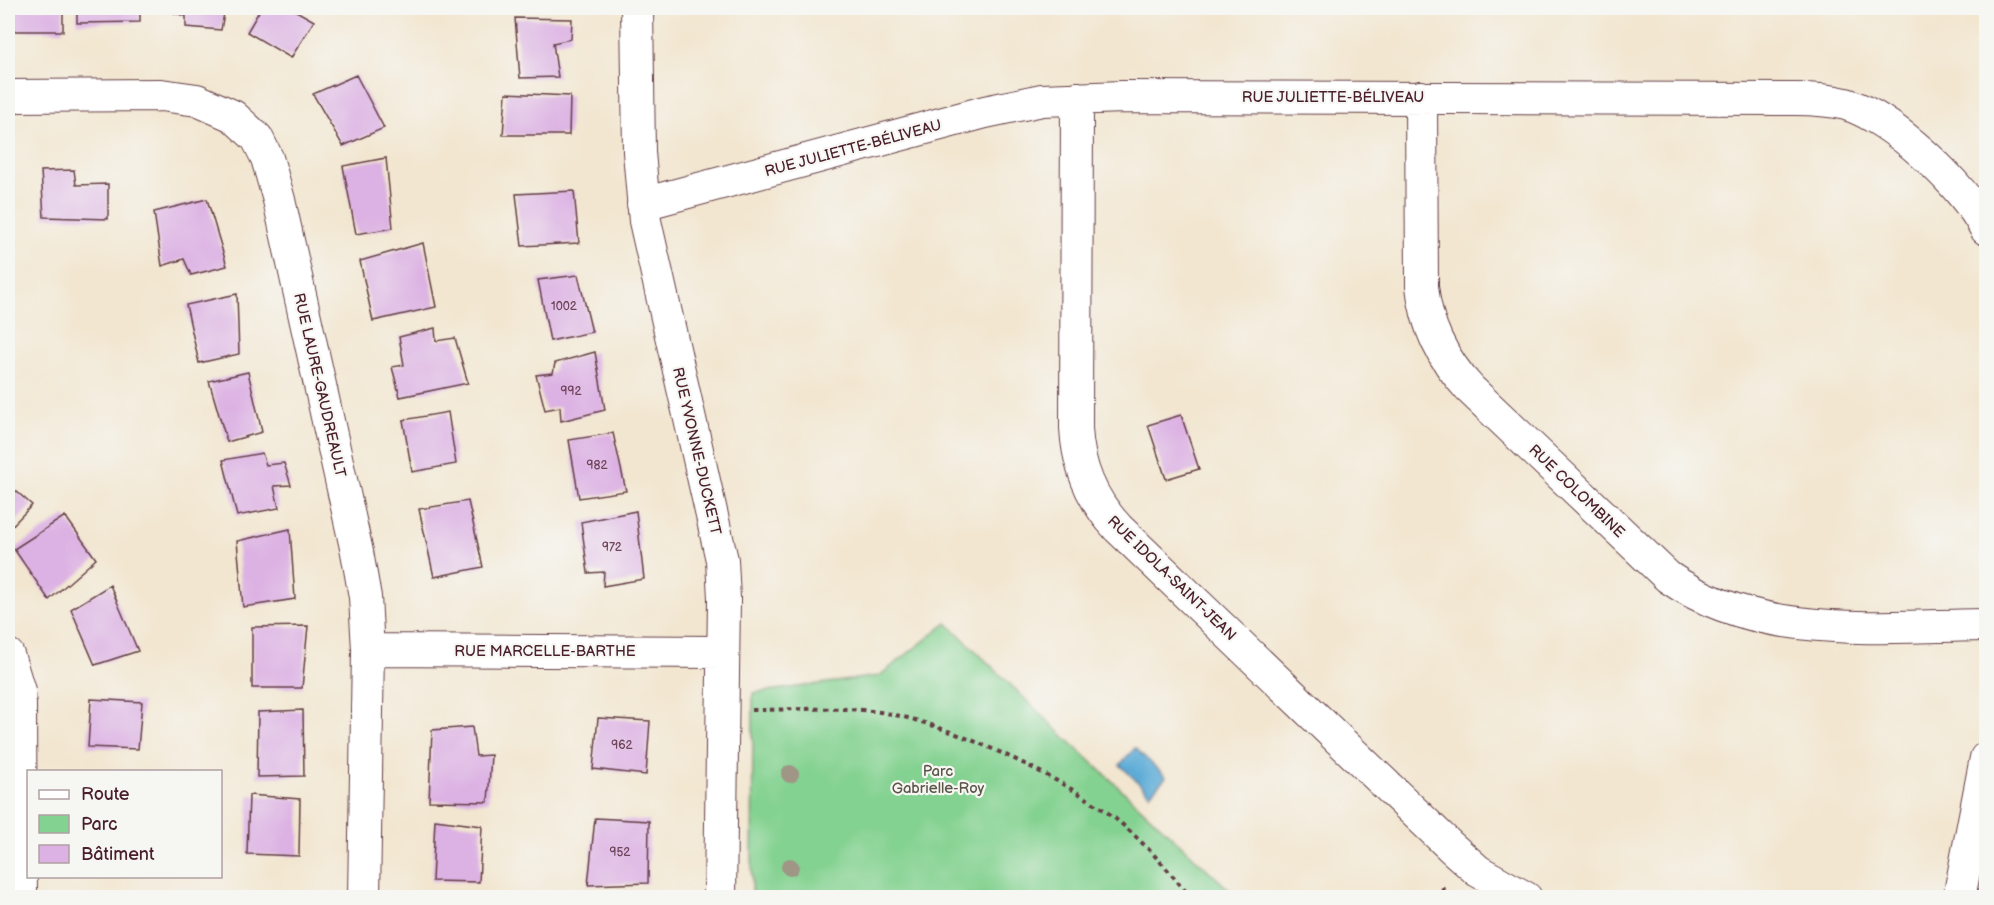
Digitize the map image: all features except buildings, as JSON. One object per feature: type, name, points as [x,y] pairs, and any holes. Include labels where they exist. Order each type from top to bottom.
[{"type":"street","name":"RUE YVONNE-DUCKETT","points":[[637,8],[638,116],[643,204],[655,270],[719,545],[724,599],[720,897]]},
{"type":"street","name":"RUE LAURE-GAUDREAULT","points":[[8,96],[161,95],[197,100],[233,116],[257,138],[267,158],[281,209],[365,597],[368,650],[364,897]]},
{"type":"street","name":"RUE COLOMBINE","points":[[1421,97],[1422,286],[1427,316],[1438,344],[1455,373],[1470,389],[1662,571],[1696,593],[1748,613],[1788,622],[1827,626],[1986,625]]},
{"type":"street","name":"RUE JULIETTE-BÉLIVEAU","points":[[643,204],[1002,107],[1077,98],[1795,99],[1838,103],[1868,114],[1903,137],[1960,191],[1986,229]]},
{"type":"street","name":"RUE IDOLA-SAINT-JEAN","points":[[1077,98],[1076,428],[1081,466],[1098,503],[1118,528],[1451,848],[1478,871],[1526,897]]},
{"type":"street","name":"RUE MARCELLE-BARTHE","points":[[368,650],[722,652]]},
{"type":"street","points":[[8,655],[19,691],[20,704],[21,897]]},
{"type":"street","points":[[1959,897],[1986,758]]},
{"type":"path","points":[[721,711],[860,710],[910,719],[959,736],[1064,786],[1110,815],[1149,850],[1191,897]]},
{"type":"green space","name":"Parc Gabrielle-Roy","points":[[947,623],[1055,728],[1237,897],[752,897],[753,693],[879,676]]},
{"type":"water","points":[[1135,748],[1166,777],[1150,794],[1120,765]]}]
